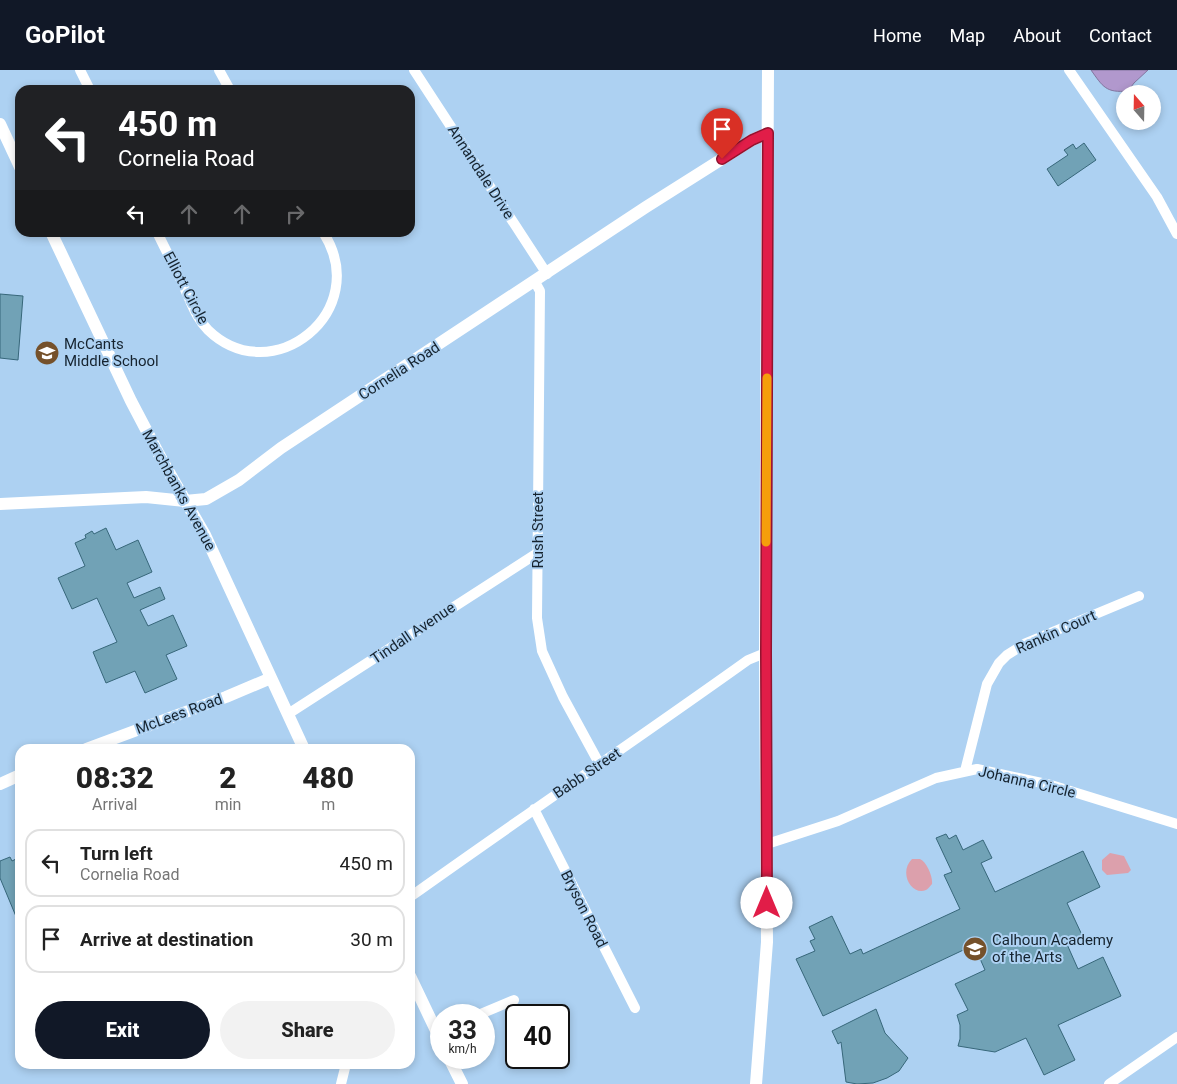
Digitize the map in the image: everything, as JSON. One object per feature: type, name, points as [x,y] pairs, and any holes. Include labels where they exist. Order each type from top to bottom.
[{"type":"street","points":[[80,70],[88,85]]},
{"type":"street","points":[[218,70],[227,85]]},
{"type":"street","name":"Annandale Drive","points":[[414,70],[548,274]]},
{"type":"street","points":[[756,1084],[767,942],[768,70]]},
{"type":"street","points":[[1069,70],[1157,197],[1177,234]]},
{"type":"street","points":[[0,124],[15,156]]},
{"type":"street","name":"Cornelia Road","points":[[0,504],[146,497],[186,501],[206,499],[239,480],[282,448],[744,145],[768,133]]},
{"type":"street","name":"Marchbanks Avenue","points":[[53,237],[131,401],[205,535],[302,744]]},
{"type":"street","name":"Elliott Circle","points":[[159,237],[193,308],[207,329],[228,344],[240,349],[266,351],[297,342],[313,332],[330,308],[336,296],[336,266],[334,252],[326,237]]},
{"type":"street","name":"Rush Street","points":[[535,282],[540,291],[537,618],[542,651],[563,697],[600,765]]},
{"type":"street","name":"Tindall Avenue","points":[[288,714],[539,552]]},
{"type":"street","name":"Rankin Court","points":[[965,772],[987,684],[992,672],[1007,655],[1026,642],[1139,596]]},
{"type":"street","name":"Babb Street","points":[[415,893],[748,660],[766,653]]},
{"type":"street","name":"McLees Road","points":[[99,744],[226,697],[271,678]]},
{"type":"street","name":"Johanna Circle","points":[[767,844],[838,821],[936,778],[977,768],[1051,785],[1177,824]]},
{"type":"street","points":[[0,784],[15,777]]},
{"type":"street","name":"Bryson Road","points":[[534,809],[635,1008]]},
{"type":"street","points":[[415,986],[430,1016]]},
{"type":"street","points":[[495,1008],[514,1000]]},
{"type":"street","points":[[1109,1084],[1177,1036]]},
{"type":"street","points":[[341,1084],[345,1069]]},
{"type":"street","points":[[454,1069],[462,1084]]},
{"type":"shaded area","points":[[1091,70],[1148,70],[1132,85],[1116,85],[1116,91],[1106,88]]},
{"type":"shaded area","points":[[1110,853],[1124,856],[1131,870],[1128,873],[1107,875],[1102,870],[1102,860]]},
{"type":"shaded area","points":[[912,859],[920,859],[929,870],[932,884],[926,890],[916,890],[909,882],[906,871]]},
{"type":"building","points":[[1084,143],[1096,160],[1058,186],[1047,169],[1068,155],[1064,150],[1073,144],[1076,149]]},
{"type":"building","points":[[0,294],[23,296],[18,360],[0,358]]},
{"type":"building","points":[[106,528],[116,550],[138,540],[152,572],[127,583],[134,598],[160,587],[165,599],[140,610],[148,626],[173,615],[187,646],[166,655],[177,679],[145,693],[135,671],[106,683],[93,652],[117,642],[97,598],[72,609],[58,578],[85,566],[75,543],[86,538],[85,535],[92,531],[94,534]]},
{"type":"building","points":[[946,834],[949,839],[956,835],[963,850],[983,840],[992,858],[981,863],[995,892],[1083,851],[1100,887],[1067,903],[1082,935],[1066,942],[1078,969],[1103,957],[1121,996],[1058,1025],[1075,1060],[1044,1075],[1026,1038],[995,1052],[958,1046],[960,1025],[957,1015],[968,1010],[955,984],[985,970],[974,945],[823,1016],[796,959],[815,951],[810,941],[815,939],[809,927],[832,916],[850,954],[861,949],[863,954],[960,909],[944,875],[952,872],[936,838]]},
{"type":"building","points":[[10,857],[12,861],[15,860],[15,914],[0,878],[0,861]]},
{"type":"building","points":[[876,1009],[885,1033],[908,1058],[899,1071],[887,1078],[873,1083],[857,1084],[846,1082],[841,1042],[838,1044],[832,1031]]},
{"type":"slow traffic","points":[[766,542],[767,378]]},
{"type":"place","name":"McCants Middle School","points":[[47,353]]},
{"type":"place","name":"Calhoun Academy of the Arts","points":[[975,949]]},
{"type":"route","points":[[722,159],[752,140],[768,133],[767,903]]}]
